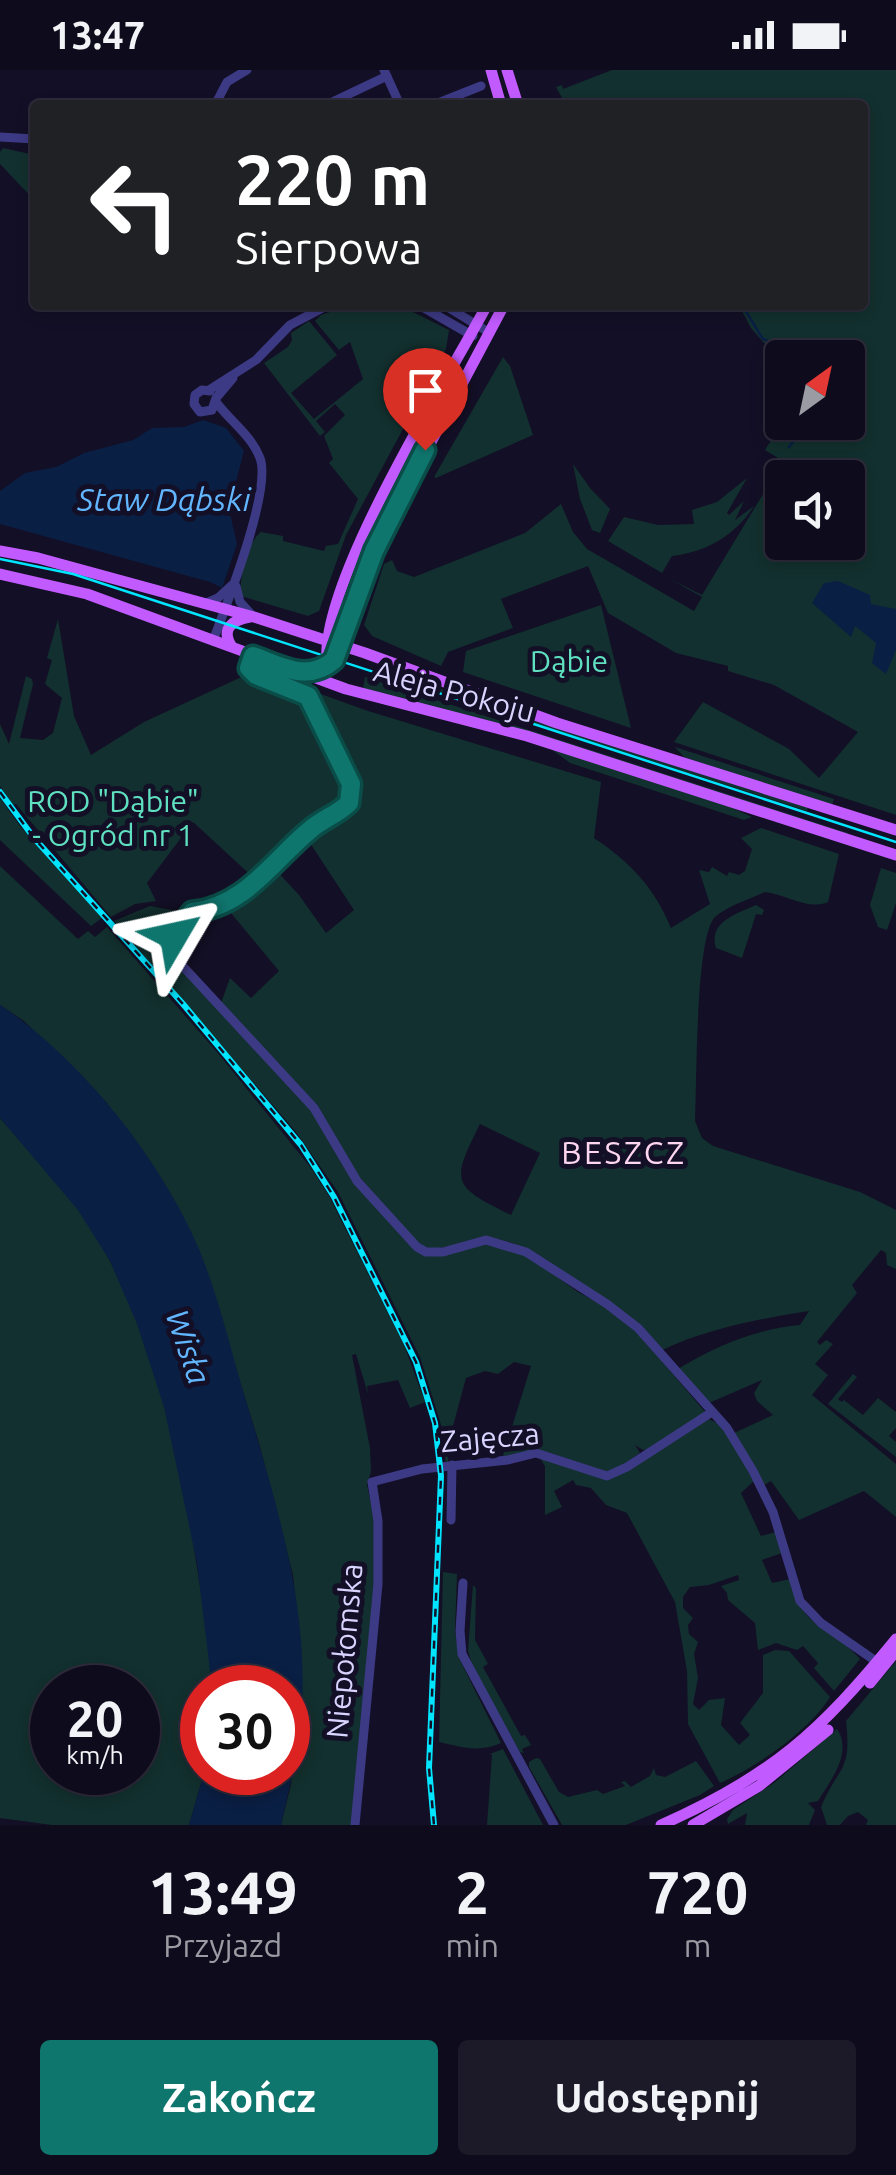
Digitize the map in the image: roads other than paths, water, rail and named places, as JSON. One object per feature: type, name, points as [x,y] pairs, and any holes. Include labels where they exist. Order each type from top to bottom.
[{"type":"main road","points":[[490,70],[499,100]]},
{"type":"main road","points":[[507,70],[516,100]]},
{"type":"main road","points":[[346,689],[334,681],[328,666],[328,641],[342,591],[366,531],[484,310]]},
{"type":"main road","points":[[302,674],[328,666],[342,646],[361,583],[383,532],[501,310]]},
{"type":"main road","name":"Aleja Pokoju","points":[[0,551],[254,617],[556,724],[896,830]]},
{"type":"main road","name":"Aleja Pokoju","points":[[0,574],[70,589],[346,689],[527,736],[896,855]]},
{"type":"main road","points":[[233,648],[227,639],[228,626],[236,620],[254,617]]},
{"type":"main road","points":[[661,1825],[772,1766],[823,1724],[896,1638]]},
{"type":"main road","points":[[693,1825],[759,1786],[804,1751],[844,1713],[896,1651]]},
{"type":"street","points":[[218,100],[227,82],[247,70]]},
{"type":"street","points":[[335,100],[385,73],[398,100]]},
{"type":"street","points":[[446,100],[481,86]]},
{"type":"street","points":[[0,137],[30,139]]},
{"type":"street","points":[[208,412],[213,396],[262,355],[306,310]]},
{"type":"street","points":[[430,310],[474,329]]},
{"type":"street","points":[[450,310],[487,338]]},
{"type":"street","points":[[213,641],[236,578],[263,476],[259,456],[244,435],[213,396],[198,392],[193,400],[196,408],[220,416],[244,435]]},
{"type":"street","points":[[204,604],[220,597],[236,578]]},
{"type":"street","points":[[236,578],[238,598],[254,617]]},
{"type":"street","points":[[253,656],[249,668],[254,674],[308,696],[351,784],[352,797],[346,806],[307,832],[238,896],[208,910],[192,912],[174,936],[178,961],[314,1108],[357,1181],[412,1243],[426,1252],[438,1253],[486,1240],[541,1260],[626,1318],[726,1428],[753,1471],[773,1512],[800,1601],[821,1623],[877,1662]]},
{"type":"street","name":"Zajęcza","points":[[372,1482],[452,1464],[542,1453],[607,1476],[712,1412]]},
{"type":"street","points":[[451,1520],[452,1464]]},
{"type":"street","name":"Niepołomska","points":[[355,1825],[378,1584],[378,1522],[372,1482]]},
{"type":"street","points":[[463,1583],[462,1654],[552,1825]]},
{"type":"water","name":"Staw Dąbski","points":[[203,420],[226,428],[244,451],[229,509],[237,544],[222,588],[0,524],[0,491],[25,473],[56,467],[84,453],[133,440],[152,428],[184,427]]},
{"type":"water","points":[[838,581],[870,595],[871,604],[896,609],[896,650],[886,674],[872,663],[876,643],[855,626],[851,637],[812,603],[824,583]]},
{"type":"water","name":"Wisła","points":[[0,1005],[89,1082],[141,1146],[183,1215],[213,1286],[280,1521],[297,1604],[302,1665],[209,1665],[197,1563],[164,1407],[137,1324],[110,1261],[78,1210],[0,1118]]},
{"type":"water","points":[[198,1795],[288,1795],[281,1825],[189,1825]]},
{"type":"waterway","points":[[745,310],[766,340]]},
{"type":"waterway","points":[[789,447],[794,440]]},
{"type":"tram line","points":[[0,559],[73,574],[896,842]]},
{"type":"railway","points":[[0,792],[34,838],[183,1004],[301,1145],[334,1197],[416,1362],[435,1423],[441,1476],[429,1768],[434,1825]]},
{"type":"district","name":"BESZCZ","points":[[624,1153]]},
{"type":"park label","name":"Dąbie","points":[[569,662]]},
{"type":"park label","name":"ROD \"Dąbie\" - Ogród nr 1","points":[[113,819]]}]
